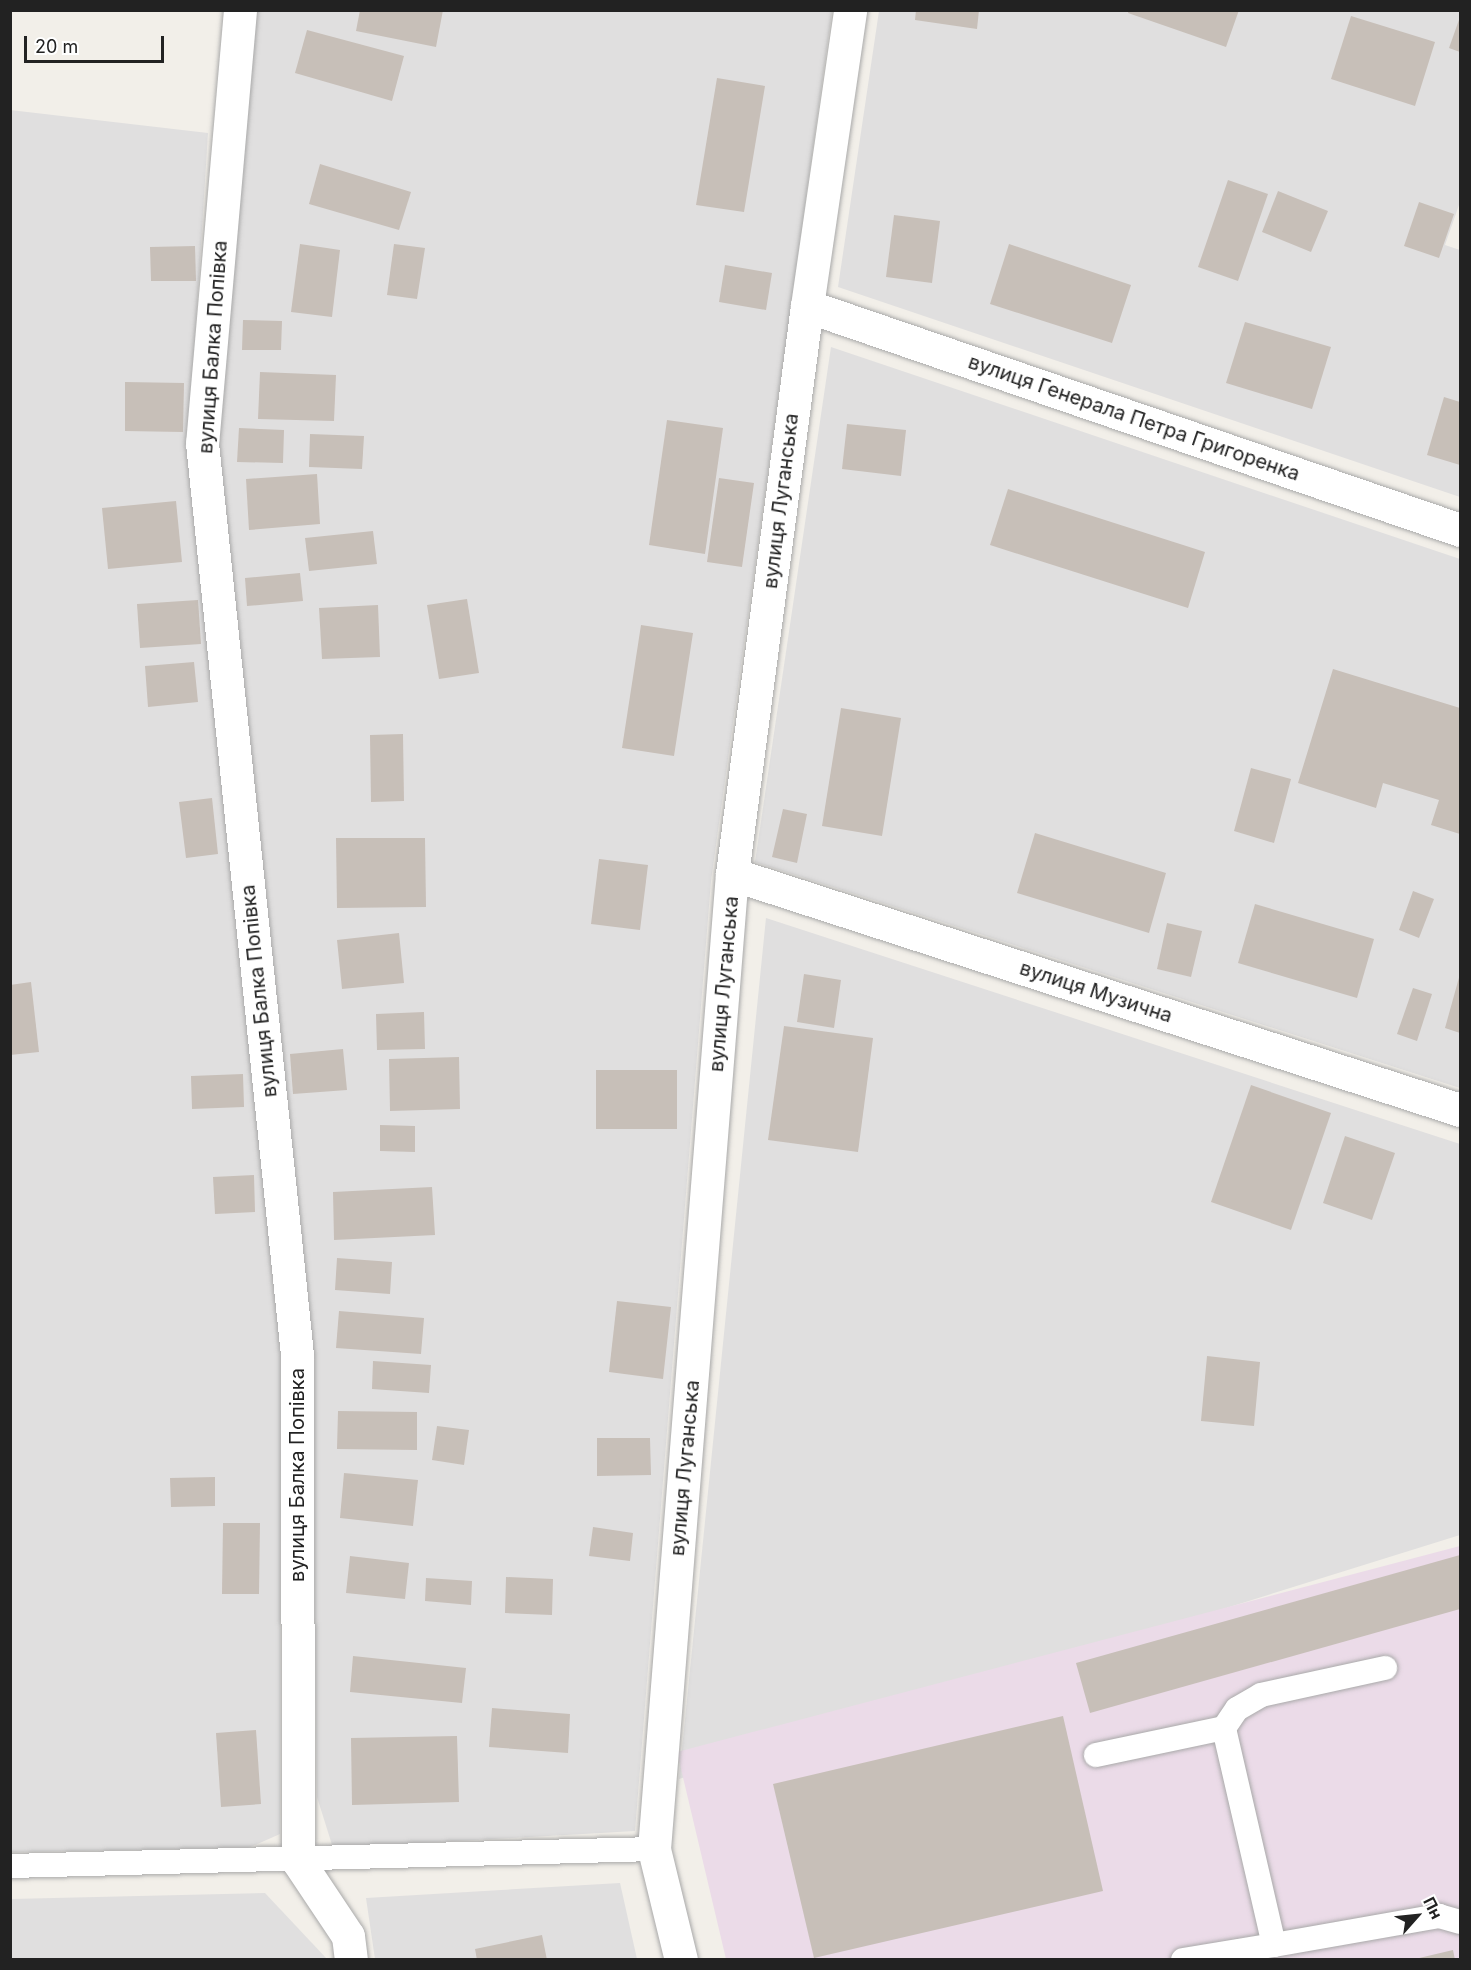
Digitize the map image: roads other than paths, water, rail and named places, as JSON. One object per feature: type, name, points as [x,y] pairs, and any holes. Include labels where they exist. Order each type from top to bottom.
[{"type":"street","name":"вулиця Балка Попівка","points":[[240,10],[202,443],[297,1355],[298,1861]]},
{"type":"street","name":"вулиця Луганська","points":[[681,1959],[654,1849],[732,874],[807,306],[850,10]]},
{"type":"street","name":"вулиця Генерала Петра Григоренка","points":[[807,306],[1461,530]]},
{"type":"street","name":"вулиця Музична","points":[[732,874],[1461,1110]]},
{"type":"street","points":[[298,1861],[348,1936],[351,1959]]},
{"type":"lane","points":[[1096,1755],[1224,1728],[1237,1709],[1261,1695],[1385,1668]]},
{"type":"lane","points":[[1224,1728],[1274,1945]]},
{"type":"lane","points":[[10,1866],[298,1861],[654,1849]]},
{"type":"lane","points":[[1183,1959],[1439,1916],[1461,1922]]}]
